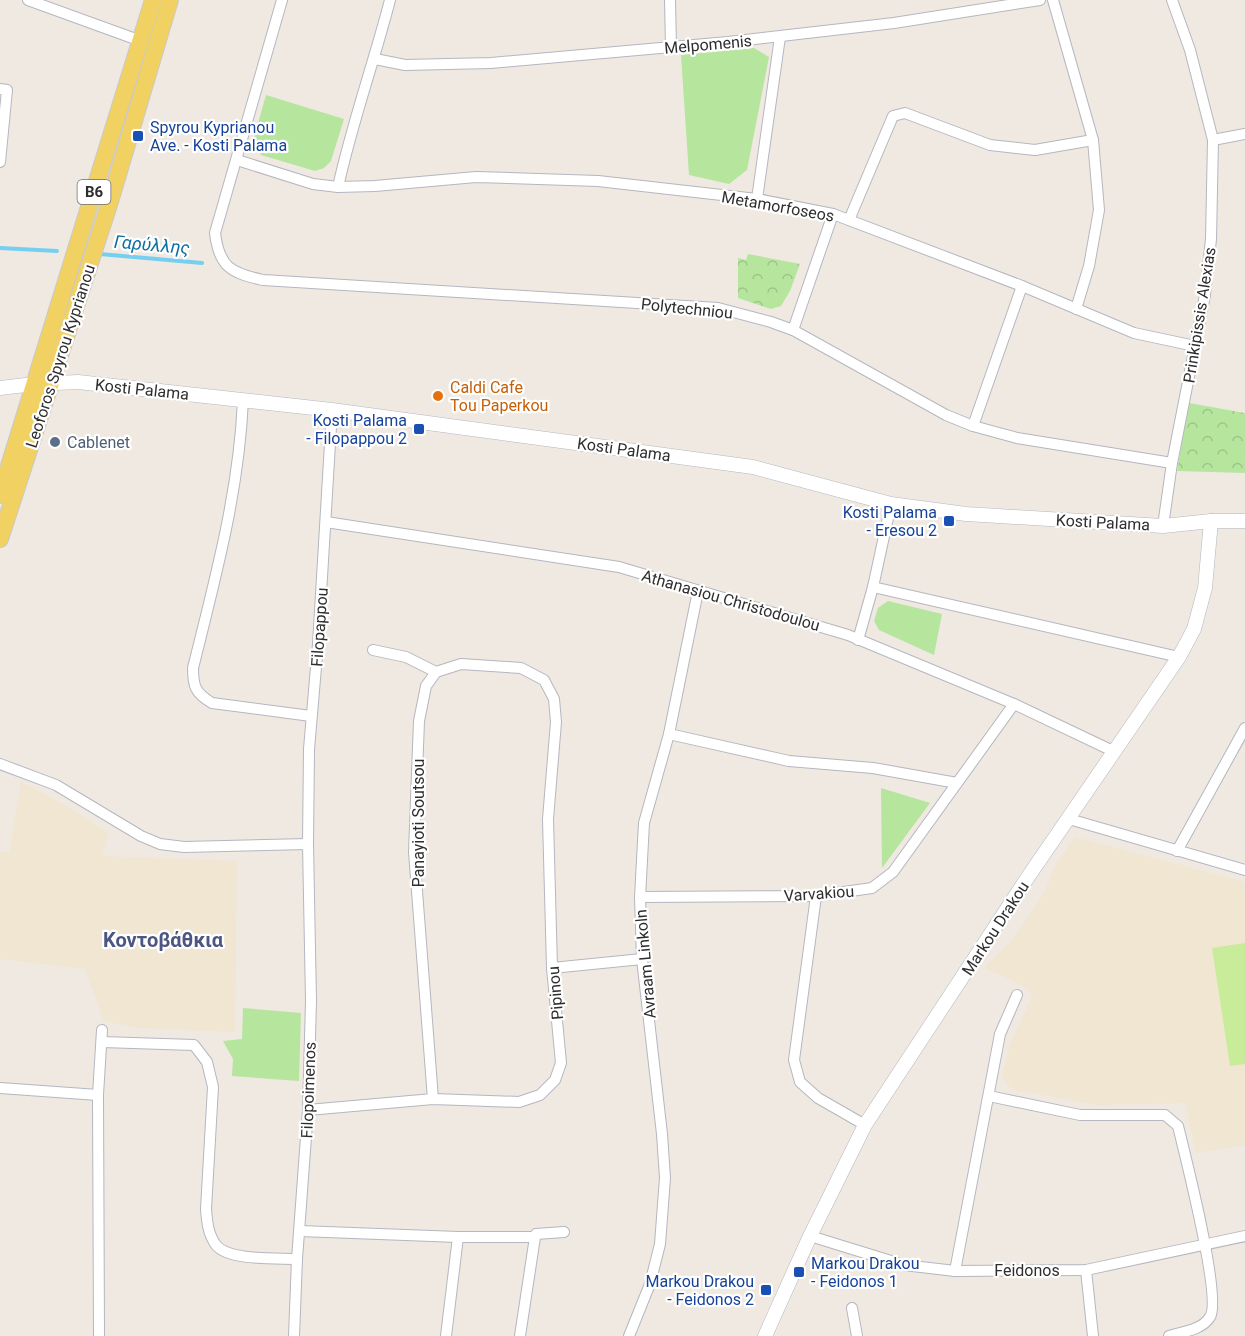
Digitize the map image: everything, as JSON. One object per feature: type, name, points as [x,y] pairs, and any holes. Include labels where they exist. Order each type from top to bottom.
[{"type":"main road","name":"Leoforos Spyrou Kyprianou","points":[[0,539],[42,384],[153,0]]},
{"type":"main road","name":"Leoforos Spyrou Kyprianou","points":[[0,495],[24,421],[42,384],[109,205],[170,0]]},
{"type":"street","points":[[28,0],[48,4],[141,41]]},
{"type":"street","points":[[237,160],[282,0]]},
{"type":"street","points":[[338,186],[390,0]]},
{"type":"street","points":[[670,0],[671,47]]},
{"type":"street","name":"Melpomenis","points":[[375,59],[405,65],[491,63],[780,37],[894,23],[1040,0]]},
{"type":"street","points":[[1053,0],[1093,140],[1099,210],[1089,266],[1076,309]]},
{"type":"street","name":"Prinkipissis Alexias","points":[[1163,526],[1172,463],[1205,295],[1211,239],[1213,141],[1190,50],[1172,0]]},
{"type":"street","points":[[757,199],[780,37]]},
{"type":"street","points":[[0,89],[7,90],[0,162]]},
{"type":"street","points":[[849,220],[892,116],[905,113],[990,145],[1035,150],[1093,140]]},
{"type":"street","points":[[1213,141],[1245,134]]},
{"type":"street","name":"Metamorfoseos","points":[[237,160],[313,184],[338,186],[375,186],[476,177],[598,181],[757,199],[832,214],[1022,286],[1134,333],[1195,346]]},
{"type":"street","name":"Polytechniou","points":[[237,160],[215,233],[217,249],[226,266],[245,276],[263,280],[718,308],[771,321],[793,330],[946,415],[973,426],[1017,438],[1172,463]]},
{"type":"street","points":[[793,330],[832,214]]},
{"type":"street","points":[[973,426],[1022,286]]},
{"type":"street","name":"Kosti Palama","points":[[0,388],[78,382],[332,410],[753,467],[891,504],[966,514],[1163,526],[1211,521],[1245,521]]},
{"type":"street","points":[[243,400],[236,478],[227,528],[193,668],[194,686],[200,696],[212,703],[311,716]]},
{"type":"street","name":"Filopappou","points":[[308,844],[311,716],[318,644],[332,410]]},
{"type":"street","points":[[858,640],[873,587],[891,504]]},
{"type":"street","name":"Markou Drakou","points":[[765,1336],[810,1236],[865,1125],[1179,657],[1194,629],[1205,588],[1211,521]]},
{"type":"street","name":"Athanasiou Christodoulou","points":[[326,522],[619,567],[858,640],[1014,704],[1114,752]]},
{"type":"street","points":[[873,587],[1179,657]]},
{"type":"street","name":"Avraam Linkoln","points":[[629,1336],[650,1284],[660,1244],[665,1178],[642,959],[640,897],[644,823],[669,734],[698,591]]},
{"type":"street","points":[[374,650],[406,657],[436,672]]},
{"type":"street","name":"Pipinou","points":[[308,1110],[433,1099],[519,1102],[540,1095],[555,1080],[561,1063],[552,968],[548,819],[556,722],[554,699],[544,680],[521,668],[461,664],[436,672]]},
{"type":"street","name":"Panayioti Soutsou","points":[[433,1099],[414,852],[419,722],[426,686],[436,672]]},
{"type":"street","name":"Varvakiou","points":[[640,897],[816,896],[872,888],[893,872],[1014,704]]},
{"type":"street","points":[[1177,851],[1245,728]]},
{"type":"street","points":[[669,734],[789,761],[873,768],[957,783]]},
{"type":"street","points":[[0,764],[57,785],[141,836],[160,844],[184,847],[308,844]]},
{"type":"street","points":[[1069,819],[1245,870]]},
{"type":"street","name":"Filopoimenos","points":[[294,1336],[308,1110],[311,1001],[308,844]]},
{"type":"street","points":[[816,896],[794,1060],[800,1082],[818,1098],[865,1125]]},
{"type":"street","points":[[552,968],[642,959]]},
{"type":"street","points":[[955,1270],[1000,1034],[1017,995]]},
{"type":"street","points":[[99,1336],[98,1095],[102,1030]]},
{"type":"street","points":[[102,1042],[194,1045],[207,1062],[213,1086],[206,1209],[208,1227],[217,1246],[236,1256],[297,1259]]},
{"type":"street","points":[[0,1088],[98,1095]]},
{"type":"street","points":[[989,1096],[1080,1114],[1165,1115],[1178,1126],[1205,1246],[1214,1308],[1210,1318],[1201,1326],[1168,1336]]},
{"type":"street","points":[[300,1231],[458,1237],[535,1237],[536,1234],[564,1232]]},
{"type":"street","name":"Feidonos","points":[[810,1236],[904,1265],[955,1270],[1086,1270],[1245,1236]]},
{"type":"street","points":[[446,1336],[458,1237]]},
{"type":"street","points":[[520,1336],[535,1237]]},
{"type":"street","points":[[1086,1270],[1093,1336]]},
{"type":"street","points":[[852,1308],[857,1336]]},
{"type":"shaded area","points":[[21,782],[65,805],[109,833],[102,856],[237,861],[235,1032],[140,1028],[104,1021],[85,969],[0,959],[0,852],[9,852]]},
{"type":"shaded area","points":[[1075,837],[1245,882],[1245,1145],[1196,1153],[1185,1103],[1097,1105],[1011,1089],[1002,1075],[1010,1044],[1033,995],[1022,985],[984,968],[1010,942],[1043,895],[1056,864]]},
{"type":"green space","points":[[754,48],[769,57],[747,170],[729,184],[689,175],[681,55]]},
{"type":"green space","points":[[266,95],[344,119],[331,161],[324,168],[315,171],[261,155],[254,138]]},
{"type":"green space","points":[[748,254],[800,264],[790,291],[781,306],[771,309],[738,298],[738,258],[746,260]]},
{"type":"green space","points":[[1189,403],[1245,413],[1245,473],[1177,471]]},
{"type":"green space","points":[[888,601],[942,614],[934,655],[879,630],[874,621],[878,608]]},
{"type":"green space","points":[[881,788],[930,803],[882,868]]},
{"type":"green space","points":[[1245,943],[1245,1064],[1230,1066],[1212,948]]},
{"type":"green space","points":[[243,1008],[301,1013],[299,1081],[232,1076],[233,1059],[223,1041],[242,1039]]},
{"type":"waterway","name":"Γαρύλλης","points":[[0,248],[57,251]]},
{"type":"waterway","name":"Γαρύλλης","points":[[100,254],[202,263]]},
{"type":"place","name":"Spyrou Kyprianou Ave. - Kosti Palama","points":[[138,136]]},
{"type":"place","name":"Caldi Cafe Tou Paperkou","points":[[438,396]]},
{"type":"place","name":"Kosti Palama - Filopappou 2","points":[[419,429]]},
{"type":"place","name":"Cablenet","points":[[55,442]]},
{"type":"place","name":"Kosti Palama - Eresou 2","points":[[949,521]]},
{"type":"place","name":"Markou Drakou - Feidonos 1","points":[[799,1272]]},
{"type":"place","name":"Markou Drakou - Feidonos 2","points":[[766,1290]]},
{"type":"district","name":"Κοντοβάθκια","points":[[163,940]]}]
